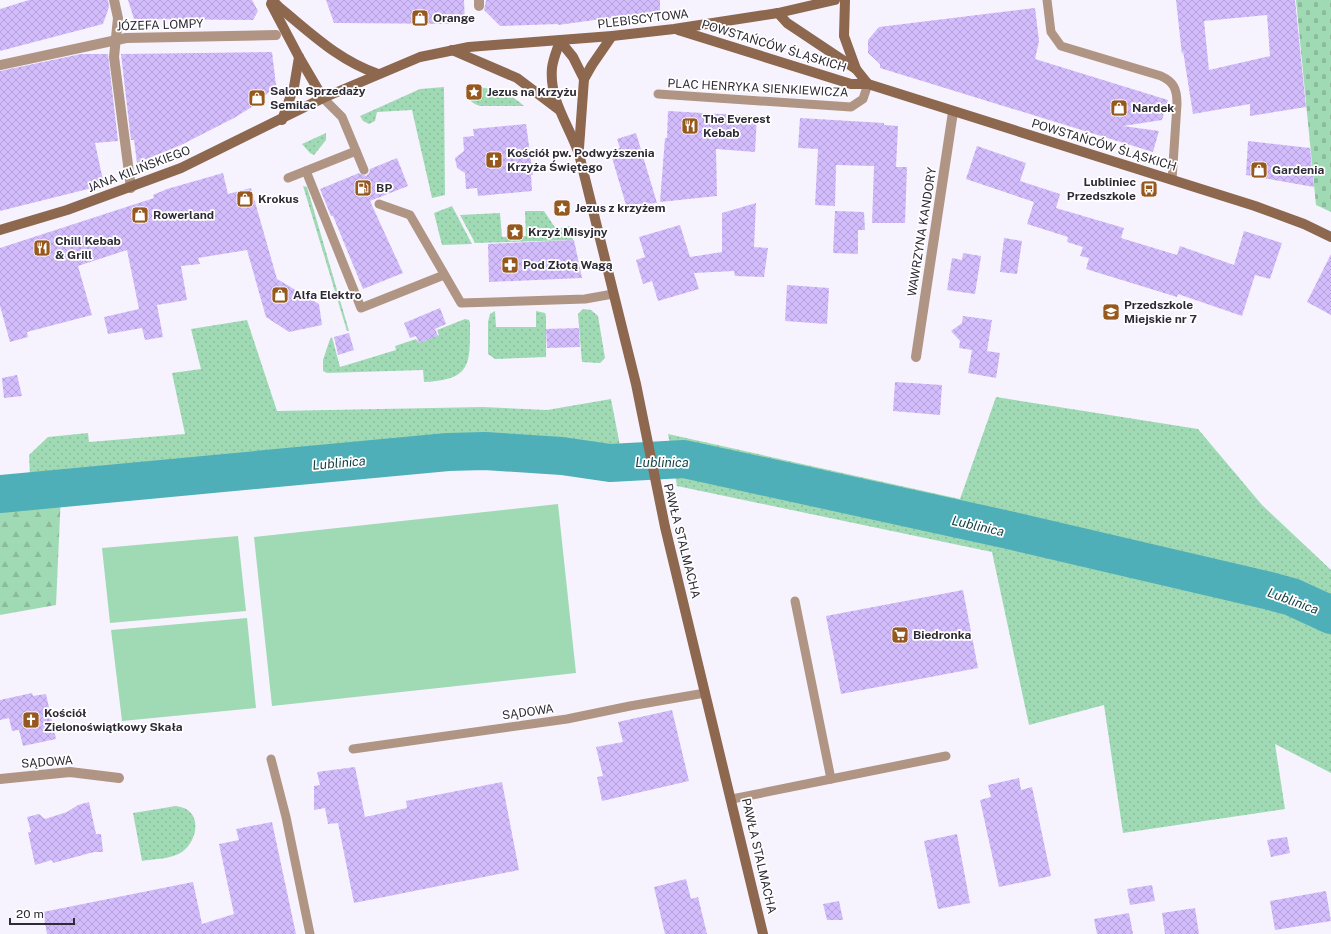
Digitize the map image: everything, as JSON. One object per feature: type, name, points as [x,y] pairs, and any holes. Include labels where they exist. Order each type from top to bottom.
[{"type":"street","points":[[114,0],[118,18],[114,57],[131,188]]},
{"type":"street","points":[[271,0],[299,57],[323,98]]},
{"type":"street","points":[[271,0],[343,58],[357,67],[378,74]]},
{"type":"street","name":"PLEBISCYTOWA","points":[[378,74],[420,57],[452,50],[560,41],[674,29],[778,13],[835,0]]},
{"type":"street","points":[[845,0],[844,36],[856,69]]},
{"type":"street","name":"POWSTAŃCÓW ŚLĄSKICH","points":[[778,13],[786,23],[856,69],[868,84]]},
{"type":"street","name":"POWSTAŃCÓW ŚLĄSKICH","points":[[674,29],[851,84],[868,84],[1255,206],[1304,224],[1331,237]]},
{"type":"street","name":"JÓZEFA LOMPY","points":[[0,65],[116,39],[136,37],[276,35]]},
{"type":"street","points":[[584,79],[612,36]]},
{"type":"street","points":[[560,41],[573,57],[584,79]]},
{"type":"street","name":"PAWŁA STALMACHA","points":[[560,41],[552,67],[552,78],[558,109],[572,132],[579,154],[636,384],[654,479],[764,934]]},
{"type":"street","points":[[452,50],[517,78],[558,109]]},
{"type":"street","points":[[282,120],[294,87],[299,57]]},
{"type":"street","name":"JANA KILIŃSKIEGO","points":[[0,230],[67,210],[131,188],[181,168],[282,120],[323,98],[378,74]]},
{"type":"street","name":"PAWŁA STALMACHA","points":[[579,154],[584,79]]},
{"type":"street","name":"WAWRZYNA KANDORY","points":[[916,357],[953,112]]},
{"type":"street","name":"SĄDOWA","points":[[0,779],[70,772],[119,778]]},
{"type":"lane","points":[[1047,0],[1051,32],[1054,39],[1061,46],[1161,76],[1169,80],[1174,86],[1177,94],[1177,104],[1172,180]]},
{"type":"lane","name":"PLAC HENRYKA SIENKIEWICZA","points":[[658,94],[851,107],[863,99],[868,84]]},
{"type":"lane","points":[[323,98],[342,117],[364,170]]},
{"type":"lane","points":[[288,178],[356,151]]},
{"type":"lane","points":[[306,171],[361,308],[444,275]]},
{"type":"lane","points":[[379,204],[410,215],[461,303],[585,299],[613,294]]},
{"type":"lane","points":[[795,601],[831,779]]},
{"type":"lane","name":"SĄDOWA","points":[[353,749],[567,719],[705,693]]},
{"type":"lane","points":[[732,798],[946,756]]},
{"type":"lane","points":[[271,759],[286,817],[310,934]]},
{"type":"green space","points":[[1296,0],[1331,0],[1331,212],[1316,205]]},
{"type":"green space","points":[[444,87],[445,195],[432,198],[412,110],[377,112],[375,121],[369,124],[363,121],[360,116],[420,89]]},
{"type":"green space","points":[[467,87],[497,90],[511,96],[524,106],[480,106],[470,100],[467,94]]},
{"type":"green space","points":[[326,133],[326,140],[314,155],[310,153],[302,144]]},
{"type":"green space","points":[[303,186],[307,187],[349,331],[347,331]]},
{"type":"green space","points":[[452,206],[472,244],[442,245],[434,213]]},
{"type":"green space","points":[[525,211],[544,211],[556,229],[570,226],[573,240],[475,243],[460,215],[500,213],[502,237],[526,236]]},
{"type":"green space","points":[[583,309],[591,310],[598,316],[605,358],[600,363],[582,362],[578,314]]},
{"type":"green space","points":[[495,311],[496,327],[536,327],[536,311],[545,313],[546,357],[495,359],[488,354],[488,322],[490,314]]},
{"type":"green space","points":[[465,319],[469,320],[470,323],[470,349],[468,359],[465,367],[460,373],[451,378],[440,381],[424,382],[423,370],[327,373],[323,371],[323,360],[332,337],[340,367],[396,350],[395,346],[416,339],[419,343],[439,335],[437,330]]},
{"type":"green space","points":[[247,320],[277,411],[483,407],[547,410],[611,399],[621,451],[483,441],[0,487],[0,477],[30,475],[29,455],[48,437],[88,433],[89,442],[185,434],[172,373],[201,369],[191,329]]},
{"type":"green space","points":[[996,397],[1198,429],[1262,505],[1331,570],[1331,773],[1275,744],[1285,809],[1123,833],[1104,705],[1029,725],[992,552],[677,486],[668,434],[960,499]]},
{"type":"green space","points":[[61,494],[56,605],[0,615],[0,500]]},
{"type":"green space","points":[[558,504],[576,673],[272,706],[254,537]]},
{"type":"green space","points":[[238,536],[246,611],[110,623],[102,548]]},
{"type":"green space","points":[[247,618],[256,708],[122,721],[111,630]]},
{"type":"green space","points":[[176,806],[185,808],[191,813],[194,819],[196,826],[195,833],[188,847],[178,854],[142,861],[133,813]]},
{"type":"building","points":[[29,0],[108,0],[109,7],[103,24],[0,51],[0,9]]},
{"type":"building","points":[[128,0],[252,0],[258,11],[253,20],[134,19]]},
{"type":"building","points":[[326,0],[464,0],[465,24],[334,23]]},
{"type":"building","points":[[486,0],[660,0],[660,11],[558,25],[500,26],[484,10]]},
{"type":"building","points":[[1176,0],[1295,0],[1306,107],[1250,116],[1250,104],[1193,114],[1183,51],[1182,55]],"holes":[[[1267,15],[1270,56],[1209,70],[1204,21]]]},
{"type":"building","points":[[1035,8],[1039,41],[1035,59],[1168,100],[1162,120],[1123,126],[1159,131],[1153,152],[880,68],[880,64],[868,53],[868,40],[879,27]]},
{"type":"building","points":[[272,52],[276,85],[255,105],[234,118],[181,145],[137,163],[134,140],[131,140],[121,54]]},
{"type":"building","points":[[81,54],[108,54],[118,141],[95,143],[104,185],[0,211],[0,71]]},
{"type":"building","points":[[668,111],[757,116],[755,152],[716,149],[717,196],[660,202],[665,138],[667,138]]},
{"type":"building","points":[[800,118],[884,123],[884,125],[898,126],[896,167],[907,167],[905,223],[872,223],[874,166],[836,165],[835,206],[815,205],[818,149],[798,148]]},
{"type":"building","name":"Kościół pw. Podwyższenia Krzyża Świętego","points":[[526,124],[533,175],[531,175],[532,191],[478,196],[477,188],[466,189],[465,173],[457,168],[455,158],[464,151],[463,137],[474,136],[473,129]]},
{"type":"building","points":[[636,133],[657,203],[626,205],[610,151],[620,148],[617,139]]},
{"type":"building","points":[[1248,141],[1310,148],[1314,187],[1246,175]]},
{"type":"building","points":[[977,146],[1026,163],[1020,181],[1060,194],[1056,208],[1124,228],[1121,238],[1177,255],[1180,246],[1234,265],[1244,231],[1282,243],[1270,279],[1255,275],[1242,316],[1178,294],[1177,297],[1086,269],[1089,258],[1080,256],[1083,247],[1067,242],[1068,237],[1027,224],[1034,202],[966,179]]},
{"type":"building","points":[[397,158],[408,186],[370,201],[403,273],[363,289],[333,216],[331,216],[320,189],[359,173],[366,176],[370,169]]},
{"type":"building","points":[[223,173],[228,194],[251,188],[277,279],[319,304],[322,325],[289,332],[266,317],[247,250],[198,258],[200,264],[181,266],[187,300],[157,305],[163,337],[145,340],[142,328],[108,334],[104,317],[139,309],[127,250],[78,266],[92,315],[27,332],[28,337],[10,342],[0,306],[0,248],[154,198],[153,195],[167,189]]},
{"type":"building","points":[[756,203],[754,247],[768,248],[764,277],[735,276],[734,271],[694,273],[699,289],[658,301],[652,281],[643,284],[636,260],[645,257],[639,237],[680,225],[690,257],[722,252],[722,213]]},
{"type":"building","points":[[835,211],[864,212],[865,230],[858,230],[858,254],[833,253]]},
{"type":"building","points":[[1004,238],[1022,241],[1017,274],[1000,272]]},
{"type":"building","points":[[574,240],[582,278],[489,282],[488,244]]},
{"type":"building","points":[[963,253],[981,256],[975,294],[947,290],[952,258],[962,260]]},
{"type":"building","points":[[1331,254],[1331,315],[1307,302]]},
{"type":"building","points":[[787,285],[829,288],[827,324],[785,321]]},
{"type":"building","points":[[440,308],[446,324],[435,329],[438,336],[419,343],[416,336],[410,338],[404,323]]},
{"type":"building","points":[[963,316],[992,320],[987,351],[1000,353],[996,378],[968,373],[972,350],[959,348],[960,341],[951,331],[962,323]]},
{"type":"building","points":[[579,328],[580,347],[547,348],[546,329]]},
{"type":"building","points":[[349,333],[354,350],[338,355],[334,337]]},
{"type":"building","points":[[17,375],[22,396],[4,398],[2,378]]},
{"type":"building","points":[[895,382],[942,385],[940,415],[893,411]]},
{"type":"building","name":"Biedronka","points":[[963,590],[978,668],[841,694],[826,616]]},
{"type":"building","points":[[32,693],[33,696],[46,694],[56,739],[23,746],[19,730],[12,731],[9,718],[0,720],[0,700]]},
{"type":"building","points":[[672,710],[689,781],[602,801],[597,777],[603,776],[596,747],[623,742],[618,722]]},
{"type":"building","points":[[355,767],[365,817],[407,808],[406,801],[502,782],[519,870],[354,903],[338,823],[328,824],[325,808],[314,810],[314,786],[320,785],[317,772]]},
{"type":"building","points":[[1019,778],[1021,790],[1032,787],[1051,876],[999,887],[980,800],[991,797],[988,785]]},
{"type":"building","points":[[89,802],[96,834],[101,834],[103,852],[94,852],[53,863],[52,860],[35,865],[28,832],[31,832],[27,817],[39,814],[45,819],[67,812],[78,805]]},
{"type":"building","points":[[272,822],[296,934],[47,934],[43,912],[193,882],[202,924],[234,914],[219,844],[239,840],[236,829]]},
{"type":"building","points":[[957,834],[970,903],[938,909],[924,841]]},
{"type":"building","points":[[1287,837],[1290,853],[1271,857],[1267,840]]},
{"type":"building","points":[[686,879],[691,899],[698,897],[707,934],[665,934],[654,887]]},
{"type":"building","points":[[1152,885],[1155,901],[1130,905],[1127,889]]},
{"type":"building","points":[[1326,891],[1331,921],[1275,930],[1270,901]]},
{"type":"building","points":[[839,901],[843,920],[827,920],[823,904]]},
{"type":"building","points":[[1195,908],[1199,934],[1165,934],[1162,913]]},
{"type":"building","points":[[1129,913],[1133,934],[1097,934],[1094,919]]},
{"type":"waterway","name":"Lublinica","points":[[0,494],[448,452],[485,451],[562,456],[610,463],[684,459],[1013,531],[1270,591],[1292,597],[1331,615]]},
{"type":"place","name":"Orange","points":[[420,18]]},
{"type":"place","name":"Jezus na Krzyżu","points":[[474,92]]},
{"type":"place","name":"Salon Sprzedaży Semilac","points":[[257,98]]},
{"type":"place","name":"Nardek","points":[[1119,108]]},
{"type":"place","name":"The Everest Kebab","points":[[690,126]]},
{"type":"place","name":"Kościół pw. Podwyższenia Krzyża Świętego","points":[[494,160]]},
{"type":"place","name":"Gardenia","points":[[1259,170]]},
{"type":"place","name":"BP","points":[[363,188]]},
{"type":"place","name":"Lubliniec Przedszkole","points":[[1149,189]]},
{"type":"place","name":"Krokus","points":[[245,199]]},
{"type":"place","name":"Jezus z krzyżem","points":[[562,208]]},
{"type":"place","name":"Rowerland","points":[[140,215]]},
{"type":"place","name":"Krzyż Misyjny","points":[[515,232]]},
{"type":"place","name":"Chill Kebab & Grill","points":[[42,248]]},
{"type":"place","name":"Pod Złotą Wagą","points":[[510,265]]},
{"type":"place","name":"Alfa Elektro","points":[[280,295]]},
{"type":"place","name":"Przedszkole Miejskie nr 7","points":[[1111,312]]},
{"type":"place","name":"Biedronka","points":[[900,635]]},
{"type":"place","name":"Kościół Zielonoświątkowy Skała","points":[[31,720]]}]
